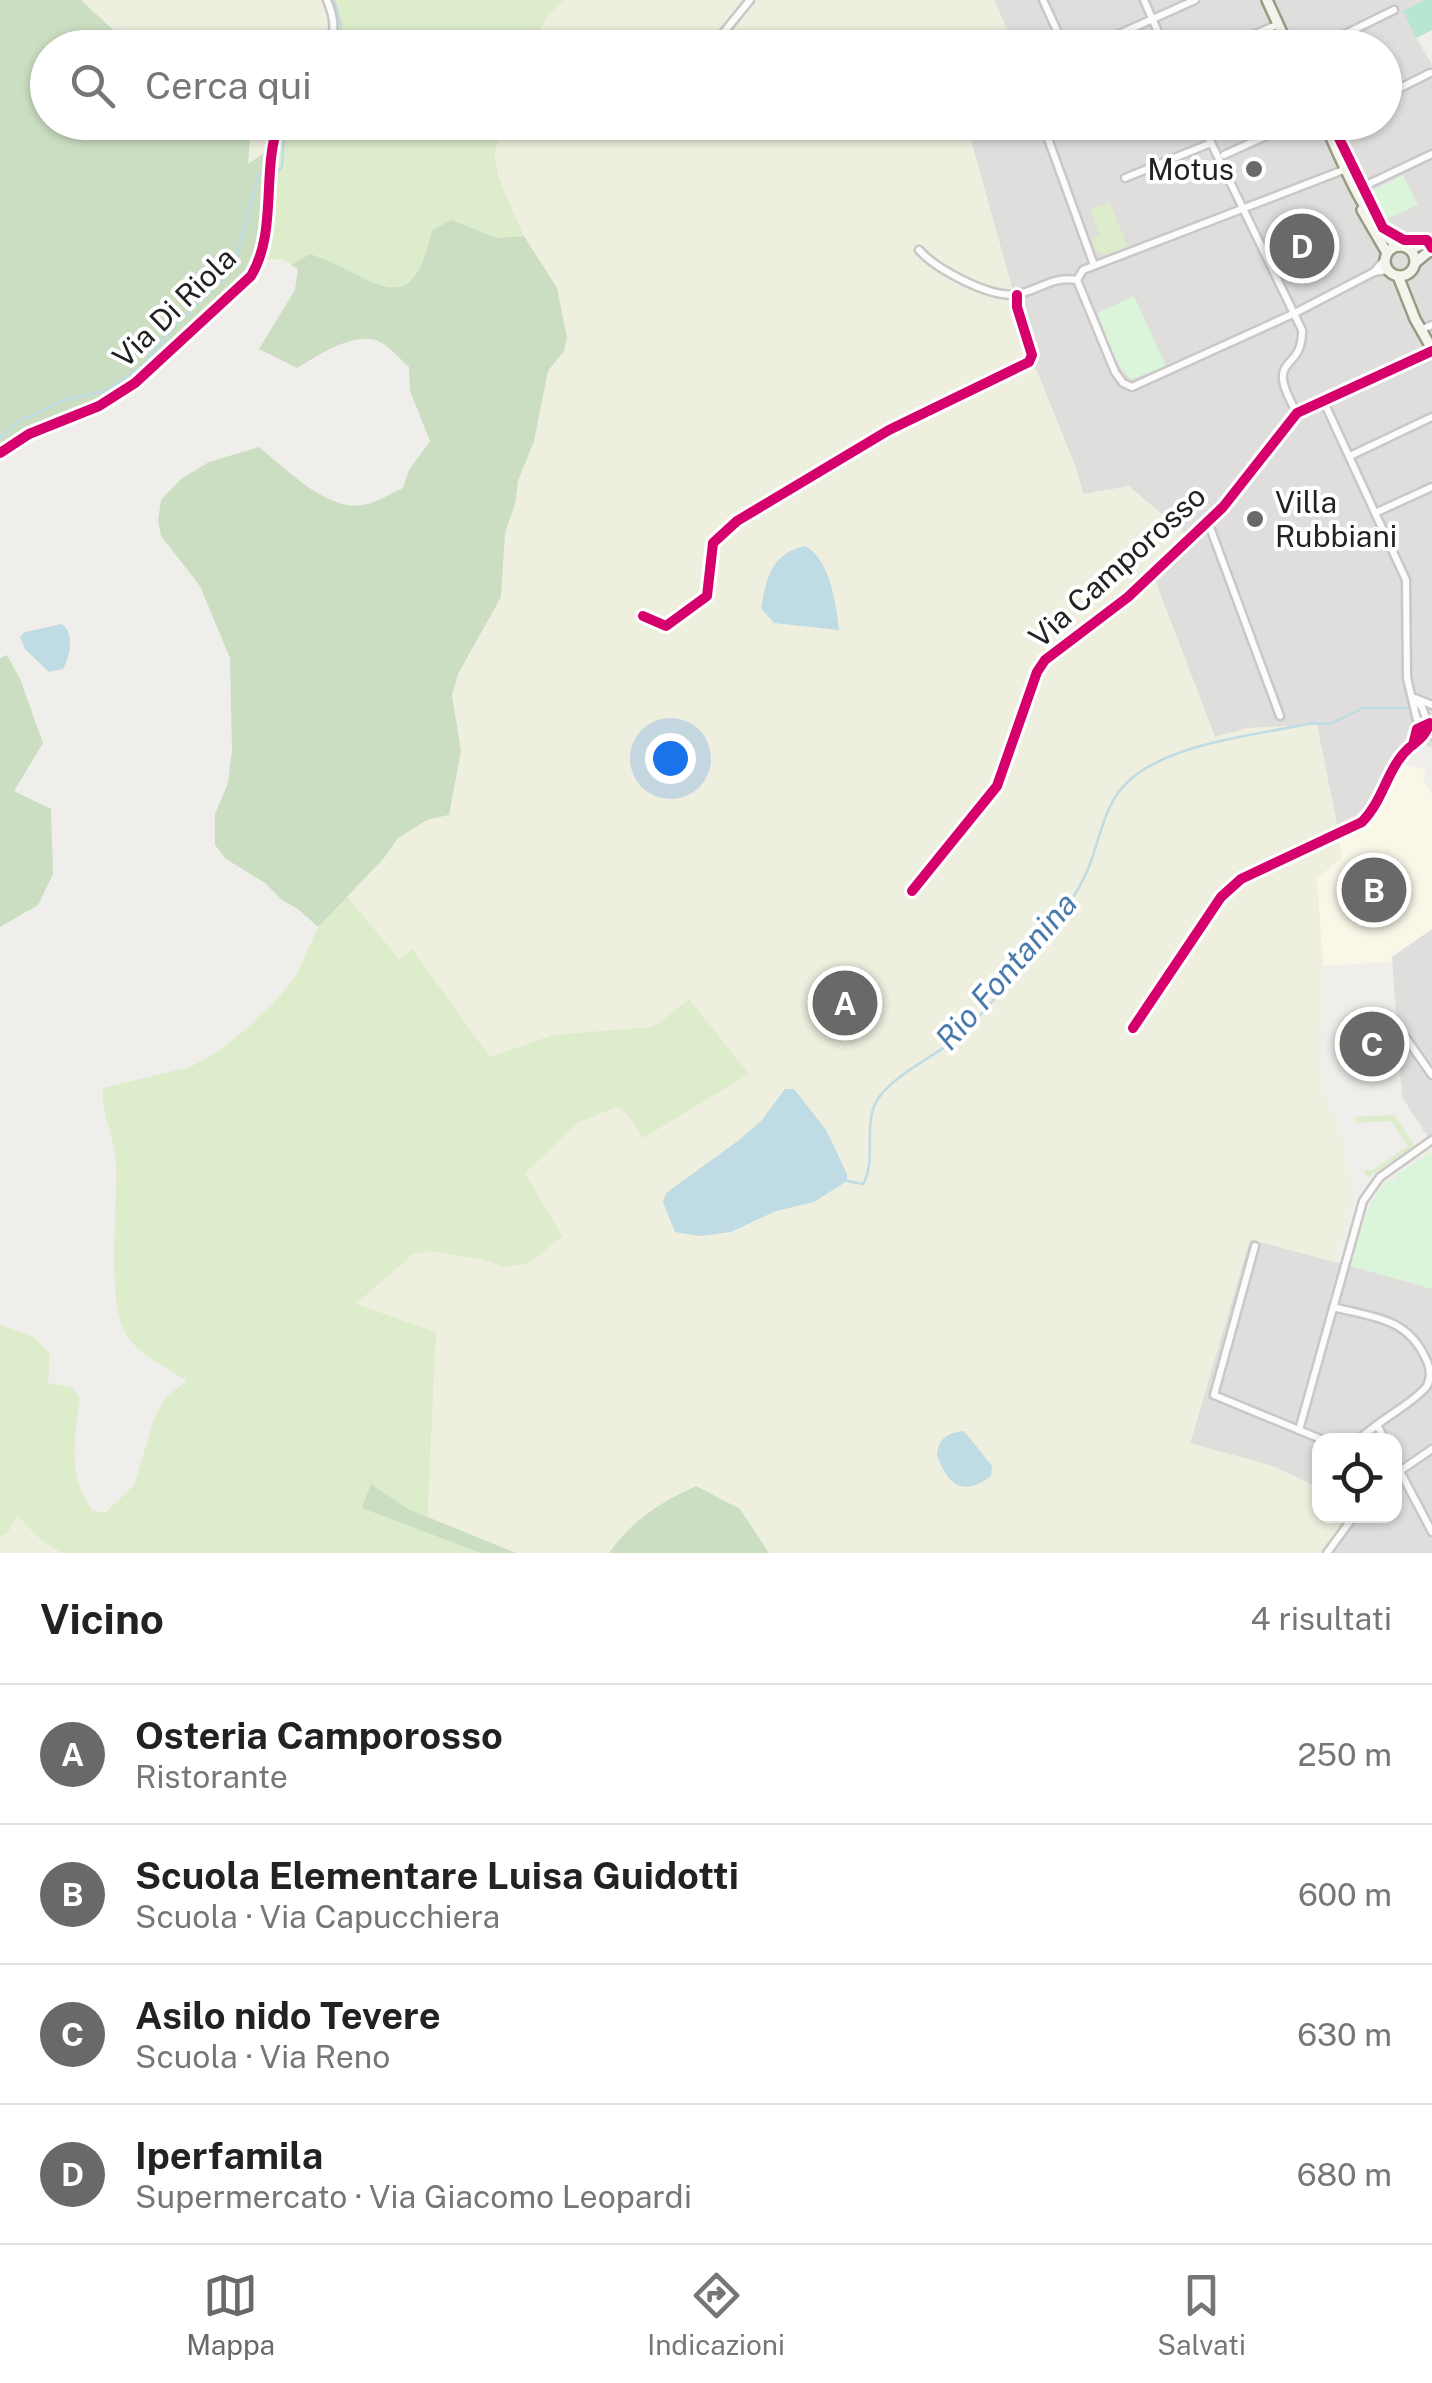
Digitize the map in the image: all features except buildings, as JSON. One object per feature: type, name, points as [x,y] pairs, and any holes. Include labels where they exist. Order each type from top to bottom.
[{"type":"street","points":[[327,0],[334,16],[334,30]]},
{"type":"street","points":[[726,30],[750,0]]},
{"type":"street","points":[[1043,0],[1057,30]]},
{"type":"street","points":[[1144,0],[1158,30]]},
{"type":"street","points":[[1128,30],[1195,0]]},
{"type":"street","points":[[1267,0],[1281,30]]},
{"type":"street","points":[[1353,30],[1394,10]]},
{"type":"street","points":[[1264,30],[1278,24]]},
{"type":"street","points":[[1402,87],[1430,73]]},
{"type":"street","name":"Via Di Riola","points":[[0,453],[28,434],[99,406],[135,383],[251,276],[258,264],[264,233],[276,140]]},
{"type":"street","points":[[1049,140],[1094,265]]},
{"type":"street","points":[[1210,140],[1294,313],[1302,338],[1281,379],[1297,413]]},
{"type":"street","points":[[1224,155],[1257,140]]},
{"type":"street","points":[[1333,140],[1382,234],[1404,247],[1414,266],[1410,294],[1427,327],[1432,350]]},
{"type":"street","points":[[1125,178],[1211,143]]},
{"type":"street","points":[[1357,191],[1432,154]]},
{"type":"street","points":[[1077,280],[1094,265],[1346,169]]},
{"type":"street","points":[[1357,191],[1393,273],[1427,327]]},
{"type":"street","points":[[1077,280],[1115,372],[1123,383],[1132,386],[1294,313],[1374,272],[1386,256],[1404,247],[1432,241]]},
{"type":"street","points":[[1374,272],[1393,273],[1414,266],[1432,249]]},
{"type":"street","points":[[919,250],[948,273],[995,292],[1017,294],[1060,278],[1077,280]]},
{"type":"street","points":[[643,616],[666,626],[707,596],[712,543],[737,521],[889,430],[1028,362],[1032,354],[1017,308],[1017,294]]},
{"type":"street","name":"Via Camporosso","points":[[912,891],[997,786],[1040,666],[1128,596],[1224,507],[1297,413],[1432,350]]},
{"type":"street","points":[[1324,400],[1406,580],[1407,678],[1412,707],[1431,719]]},
{"type":"street","points":[[1350,456],[1432,417]]},
{"type":"street","points":[[1376,512],[1432,486]]},
{"type":"street","points":[[1208,522],[1280,716]]},
{"type":"street","points":[[1411,696],[1432,705]]},
{"type":"street","points":[[1411,696],[1431,719],[1432,736]]},
{"type":"street","points":[[1133,1028],[1221,897],[1248,875],[1362,822],[1375,806],[1395,765],[1413,744],[1424,740],[1431,719]]},
{"type":"street","points":[[1406,1038],[1432,1075]]},
{"type":"street","points":[[1299,1430],[1367,1192],[1380,1177],[1432,1140]]},
{"type":"street","points":[[1256,1246],[1214,1395],[1312,1436]]},
{"type":"street","points":[[1332,1307],[1401,1326],[1415,1339],[1430,1369],[1426,1387],[1366,1433]]},
{"type":"street","points":[[1377,1425],[1381,1433]]},
{"type":"street","points":[[1402,1470],[1432,1449]]},
{"type":"street","points":[[1402,1481],[1432,1532]]},
{"type":"street","points":[[1327,1553],[1349,1523]]},
{"type":"shaded area","points":[[994,0],[1432,0],[1432,30],[1416,38],[1432,64],[1432,747],[1405,740],[1368,817],[1338,829],[1317,725],[1248,728],[1215,737],[1152,572],[1083,494],[1032,359],[971,140],[1402,140],[1402,30],[1007,30]]},
{"type":"shaded area","points":[[1401,763],[1427,770],[1423,781],[1432,794],[1432,929],[1391,957],[1391,962],[1320,966],[1315,850],[1368,823],[1381,806]]},
{"type":"shaded area","points":[[1432,929],[1432,1134],[1428,1137],[1402,1097],[1392,957]]},
{"type":"shaded area","points":[[1250,1239],[1432,1288],[1432,1553],[1324,1553],[1346,1523],[1402,1523],[1402,1433],[1312,1433],[1312,1486],[1190,1444]]},
{"type":"green space","points":[[0,0],[81,0],[113,30],[30,30],[30,140],[250,140],[248,164],[274,146],[263,234],[255,258],[235,286],[144,375],[123,390],[48,418],[0,456]]},
{"type":"green space","points":[[81,0],[328,0],[336,27],[116,30]]},
{"type":"green space","points":[[328,0],[564,0],[539,30],[335,30]]},
{"type":"green space","points":[[564,0],[994,0],[1007,30],[539,30]]},
{"type":"green space","points":[[1432,0],[1432,30],[1416,38],[1403,11]]},
{"type":"green space","points":[[249,140],[276,140],[274,146],[246,165]]},
{"type":"green space","points":[[277,140],[499,140],[494,155],[499,179],[524,236],[497,238],[451,220],[432,230],[423,261],[412,279],[400,287],[386,287],[310,254],[291,265],[284,260],[256,258]]},
{"type":"green space","points":[[499,140],[971,140],[1032,359],[1083,494],[1129,486],[1188,536],[1152,573],[1215,737],[1248,728],[1317,725],[1342,857],[1317,879],[1325,992],[1320,1067],[1326,1103],[1337,1117],[1353,1196],[1334,1262],[1250,1239],[1190,1443],[1273,1466],[1312,1485],[1312,1523],[1346,1523],[1324,1553],[502,1553],[427,1526],[355,1305],[413,1254],[430,1251],[504,1267],[562,1236],[524,1173],[579,1122],[617,1107],[628,1115],[635,1129],[689,1000],[649,1027],[553,1035],[490,1057],[413,950],[399,959],[346,895],[384,858],[397,838],[429,818],[449,815],[457,783],[459,735],[452,695],[458,674],[487,625],[503,585],[505,533],[518,481],[534,441],[548,371],[564,351],[567,337],[564,316],[499,179],[494,155]]},
{"type":"green space","points":[[1403,175],[1418,205],[1382,221],[1369,192]]},
{"type":"green space","points":[[1109,202],[1128,247],[1107,255],[1096,251],[1092,240],[1100,235],[1090,210]]},
{"type":"green space","points":[[451,220],[497,238],[524,236],[557,288],[567,338],[564,351],[548,371],[534,441],[518,481],[505,533],[501,597],[458,674],[452,695],[461,751],[449,815],[429,819],[398,838],[318,927],[265,883],[226,859],[215,845],[215,814],[228,783],[232,749],[230,658],[200,586],[161,536],[161,500],[181,479],[209,462],[259,447],[309,487],[338,503],[367,504],[403,488],[409,470],[430,441],[410,391],[409,367],[386,346],[368,339],[336,346],[297,368],[259,349],[295,290],[298,269],[291,265],[310,254],[386,287],[400,287],[412,279],[423,261],[432,230]]},
{"type":"green space","points":[[1134,296],[1166,366],[1132,379],[1115,358],[1098,313]]},
{"type":"green space","points":[[7,655],[43,743],[14,791],[51,809],[53,874],[38,905],[0,927],[0,658]]},
{"type":"green space","points":[[346,895],[399,959],[412,949],[490,1057],[553,1035],[649,1027],[689,999],[749,1074],[643,1138],[628,1115],[617,1107],[579,1122],[525,1173],[562,1236],[528,1264],[504,1267],[430,1251],[413,1254],[356,1304],[436,1332],[427,1525],[502,1553],[62,1553],[41,1540],[17,1515],[7,1534],[0,1536],[0,1325],[34,1337],[50,1354],[48,1383],[71,1387],[80,1399],[76,1471],[93,1511],[106,1512],[134,1485],[156,1414],[166,1397],[187,1381],[138,1348],[120,1319],[115,1277],[116,1164],[103,1088],[190,1067],[219,1051],[278,998],[297,974],[318,927]]},
{"type":"green space","points":[[1394,1115],[1415,1146],[1367,1178],[1364,1170],[1373,1170],[1408,1146],[1391,1121],[1356,1123],[1355,1117]]},
{"type":"green space","points":[[1432,1151],[1432,1289],[1351,1266],[1364,1219],[1382,1187]]},
{"type":"green space","points":[[371,1484],[408,1509],[516,1553],[481,1553],[362,1508]]},
{"type":"green space","points":[[696,1486],[740,1509],[769,1553],[609,1553],[648,1513]]},
{"type":"green space","points":[[16,1514],[41,1540],[62,1553],[0,1553],[0,1536],[7,1534]]},
{"type":"water","points":[[805,546],[814,552],[826,571],[839,630],[774,623],[761,608],[772,568],[785,555]]},
{"type":"water","points":[[62,624],[70,639],[68,658],[63,669],[49,672],[25,649],[20,637],[25,632]]},
{"type":"water","points":[[785,1089],[794,1089],[826,1130],[847,1181],[814,1202],[776,1211],[731,1232],[700,1236],[675,1232],[663,1202],[666,1193],[738,1141],[762,1120]]},
{"type":"water","points":[[964,1431],[992,1466],[991,1476],[965,1487],[952,1481],[937,1455],[945,1437]]},
{"type":"waterway","points":[[334,0],[340,30]]},
{"type":"waterway","points":[[0,438],[19,421],[65,400],[106,391],[142,366],[182,318],[223,279],[236,259],[259,174],[276,172],[282,167],[284,140]]},
{"type":"waterway","name":"Rio Fontanina","points":[[847,1181],[863,1184],[867,1175],[870,1122],[876,1102],[903,1075],[960,1035],[1005,986],[1078,890],[1113,800],[1132,778],[1194,748],[1313,723],[1330,724],[1363,708],[1409,708]]},
{"type":"cycle path","points":[[0,453],[29,434],[99,406],[135,383],[251,276],[264,240],[274,140]]},
{"type":"cycle path","points":[[1340,140],[1383,228],[1404,240],[1427,240],[1432,248]]},
{"type":"cycle path","points":[[643,616],[666,626],[707,596],[713,543],[737,521],[889,430],[1029,362],[1032,355],[1017,295]]},
{"type":"cycle path","points":[[912,891],[997,786],[1037,672],[1045,660],[1128,597],[1223,507],[1297,413],[1432,351]]},
{"type":"cycle path","points":[[1133,1028],[1221,897],[1241,879],[1362,822],[1402,755],[1422,737],[1430,723],[1417,729],[1413,745]]},
{"type":"place","name":"Motus","points":[[1254,169]]},
{"type":"place","name":"Iperfamila","points":[[1302,246]]},
{"type":"place","name":"Villa Rubbiani","points":[[1255,519]]},
{"type":"place","name":"Scuola Elementare Luisa Guidotti","points":[[1374,890]]},
{"type":"place","name":"Osteria Camporosso","points":[[845,1003]]},
{"type":"place","name":"Asilo nido Tevere","points":[[1372,1044]]}]
